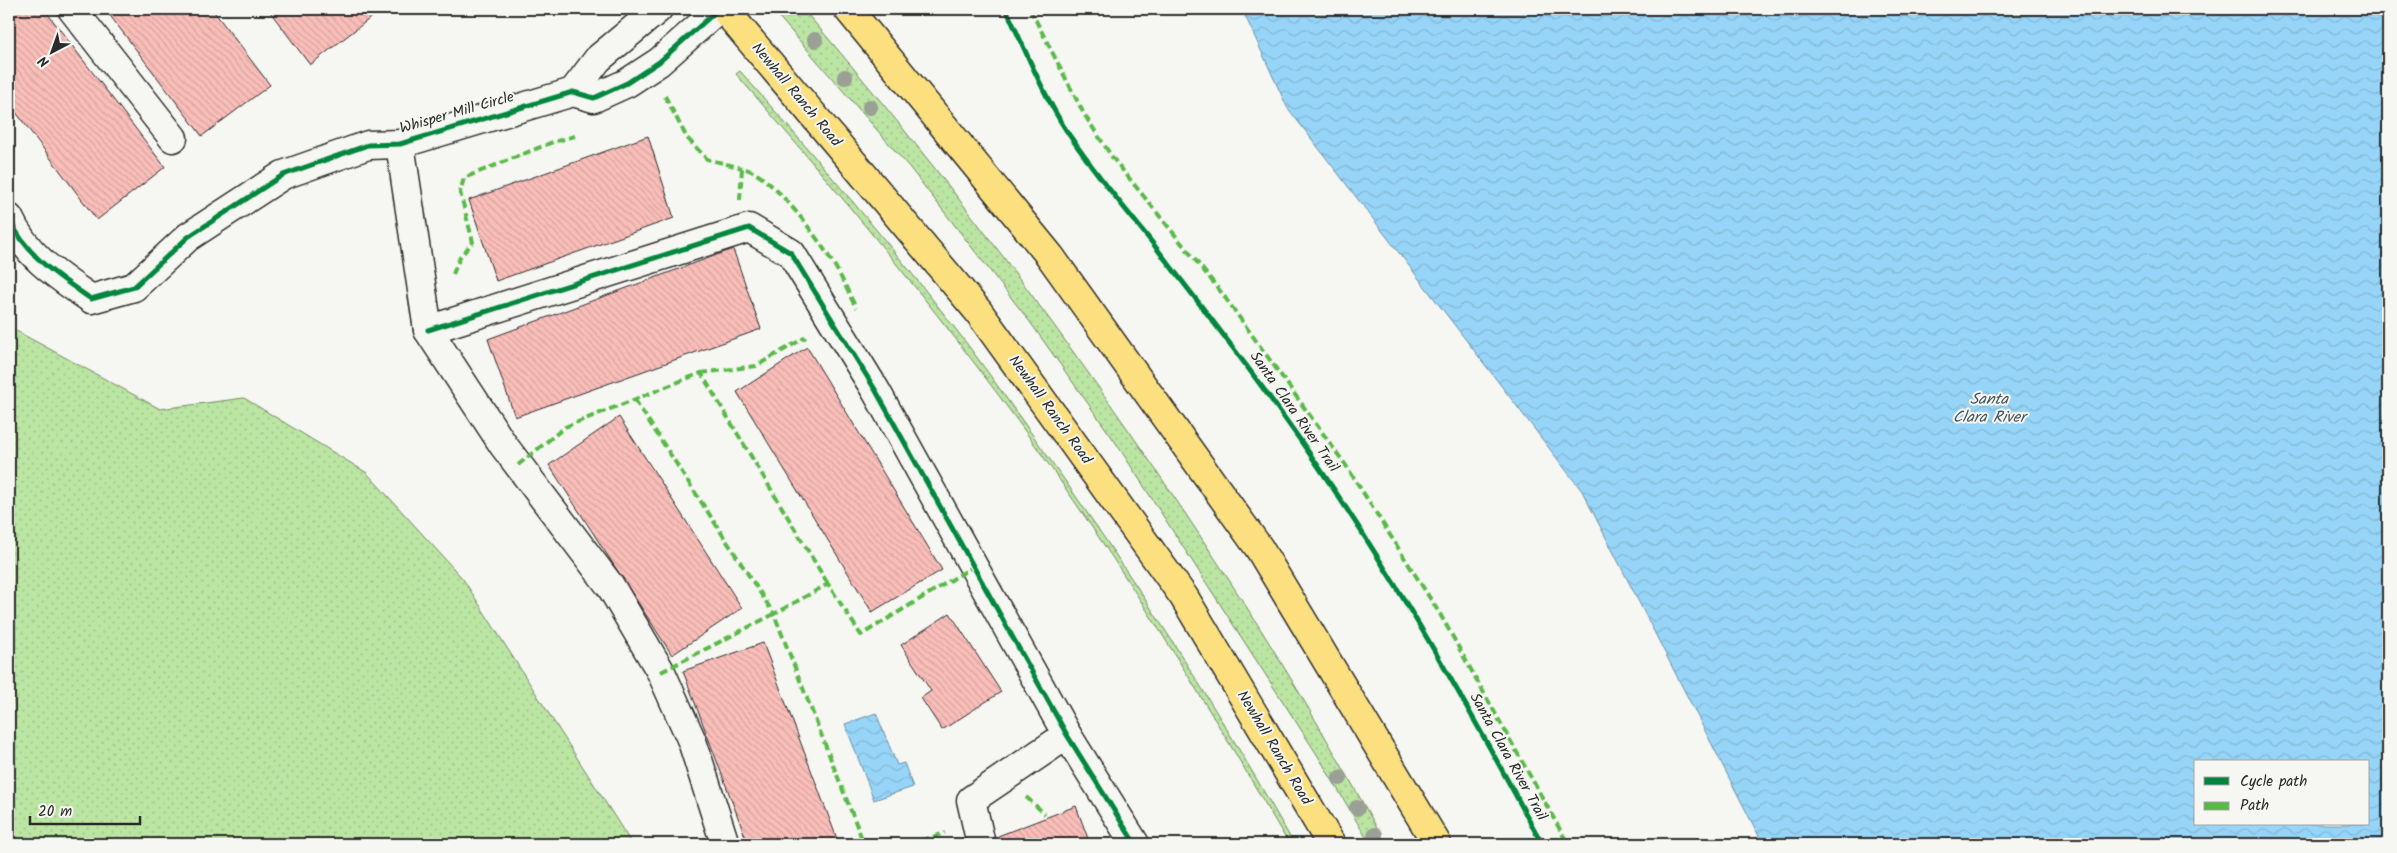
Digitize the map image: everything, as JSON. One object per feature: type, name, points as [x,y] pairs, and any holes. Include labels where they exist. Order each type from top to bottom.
[{"type":"main road","name":"Newhall Ranch Road","points":[[724,9],[984,319],[1184,597],[1331,844]]},
{"type":"main road","points":[[848,9],[1050,256],[1259,548],[1437,844]]},
{"type":"street","points":[[72,9],[173,138]]},
{"type":"street","points":[[573,92],[598,59],[658,9]]},
{"type":"street","name":"Whisper Mill Circle","points":[[9,218],[18,238],[46,267],[91,299],[134,287],[188,237],[283,175],[368,145],[400,144],[573,92],[594,98],[627,84],[660,62],[718,9]]},
{"type":"street","points":[[400,144],[428,330],[504,446],[611,587],[661,672],[692,741],[725,844]]},
{"type":"street","points":[[428,330],[750,228],[791,253],[876,391],[1067,735],[1135,844]]},
{"type":"street","points":[[981,844],[971,800],[1067,735]]},
{"type":"green space","points":[[772,9],[803,9],[917,146],[1026,287],[1130,432],[1250,612],[1310,710],[1386,844],[1370,844],[1318,756],[1116,443],[1030,322],[910,168]]},
{"type":"green space","points":[[740,71],[891,248],[999,388],[1069,486],[1170,637],[1294,844],[1289,844],[1213,716],[1107,549],[999,395],[870,232],[736,74]]},
{"type":"green space","points":[[9,327],[160,409],[244,398],[367,473],[463,579],[632,844],[9,844]]},
{"type":"water","name":"Santa Clara River","points":[[1242,9],[2388,9],[2388,844],[1763,844],[1582,491],[1287,107]]},
{"type":"water","points":[[876,713],[897,765],[904,763],[913,787],[874,800],[845,724]]},
{"type":"building","points":[[9,9],[44,9],[165,167],[97,220],[9,103]]},
{"type":"building","points":[[105,9],[212,9],[270,85],[202,136]]},
{"type":"building","points":[[268,9],[382,9],[310,65]]},
{"type":"building","points":[[648,136],[674,218],[496,281],[469,200]]},
{"type":"building","points":[[733,249],[761,329],[515,417],[488,339]]},
{"type":"building","points":[[807,347],[942,570],[872,612],[737,392]]},
{"type":"building","points":[[619,417],[742,608],[672,655],[549,465]]},
{"type":"building","points":[[950,613],[1001,692],[942,730],[921,698],[931,691],[901,645]]},
{"type":"building","points":[[763,643],[839,844],[748,844],[683,671]]},
{"type":"building","points":[[1076,806],[1090,844],[1000,844],[998,836]]},
{"type":"marked path","points":[[1030,9],[1084,114],[1112,157],[1221,292],[1347,467],[1440,614],[1568,844]]},
{"type":"marked path","points":[[665,96],[687,138],[707,159],[742,168]]},
{"type":"marked path","points":[[453,274],[460,257],[473,242],[460,192],[464,178],[553,142],[575,136]]},
{"type":"marked path","points":[[740,200],[742,168],[753,172],[779,192],[804,221],[824,249],[835,266],[856,308]]},
{"type":"marked path","points":[[701,373],[756,366],[806,337]]},
{"type":"marked path","points":[[518,465],[565,427],[701,373],[828,584]]},
{"type":"marked path","points":[[635,400],[774,614],[828,584],[861,635],[974,566]]},
{"type":"marked path","points":[[661,672],[774,614],[864,844]]},
{"type":"marked path","points":[[1026,797],[1045,814]]},
{"type":"marked path","points":[[910,844],[945,833]]},
{"type":"cycle path","points":[[9,218],[24,243],[44,264],[91,299],[134,287],[188,237],[283,175],[368,145],[400,144],[573,92],[594,98],[627,83],[659,62],[719,9]]},
{"type":"cycle path","name":"Santa Clara River Trail","points":[[1006,9],[1049,101],[1076,145],[1250,370],[1352,517],[1451,678],[1542,844]]},
{"type":"cycle path","points":[[428,330],[749,228],[791,253],[876,391],[1067,735],[1135,844]]}]
